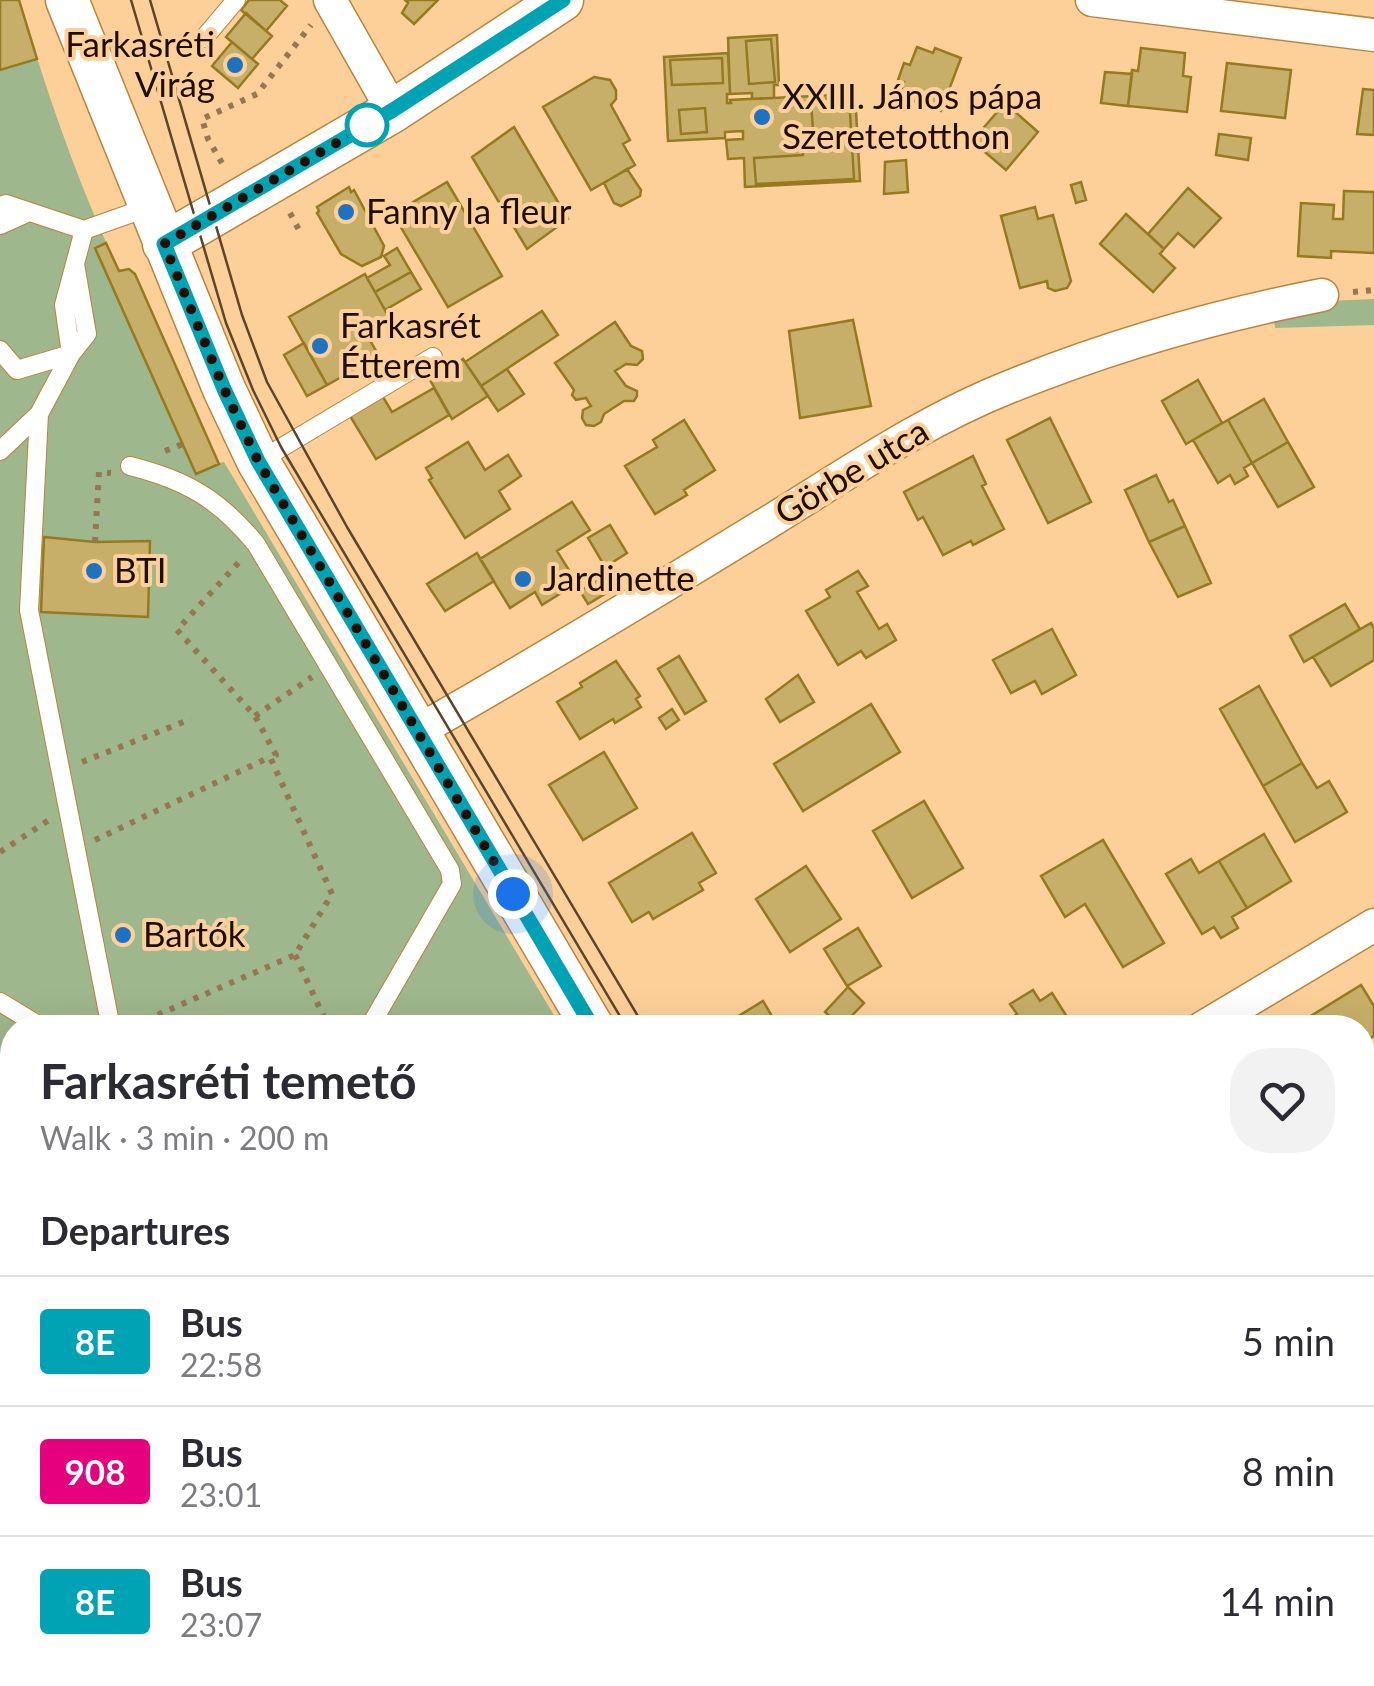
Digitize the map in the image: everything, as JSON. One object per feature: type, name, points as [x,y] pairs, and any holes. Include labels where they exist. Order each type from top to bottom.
[{"type":"street","points":[[68,0],[224,389],[258,461],[585,1015]]},
{"type":"street","points":[[330,0],[393,110]]},
{"type":"street","points":[[157,225],[393,110],[562,0]]},
{"type":"street","points":[[1092,0],[1374,35]]},
{"type":"street","name":"Görbe utca","points":[[418,731],[936,421],[1007,387],[1168,330],[1322,295]]},
{"type":"street","points":[[1224,1015],[1374,925]]},
{"type":"lane","points":[[204,38],[236,0]]},
{"type":"lane","points":[[0,206],[6,204],[84,230],[157,225]]},
{"type":"lane","points":[[0,225],[29,212]]},
{"type":"lane","points":[[0,451],[39,414],[71,354],[64,305],[84,230]]},
{"type":"lane","points":[[0,350],[16,370],[71,354]]},
{"type":"lane","points":[[258,461],[434,357]]},
{"type":"lane","points":[[39,414],[29,610],[109,1015]]},
{"type":"lane","points":[[130,466],[171,476],[200,492],[236,520],[256,544],[450,870],[452,884],[376,1015]]},
{"type":"lane","points":[[0,1002],[22,1015]]},
{"type":"path","points":[[222,163],[202,119],[257,94],[330,0]]},
{"type":"path","points":[[290,213],[301,234]]},
{"type":"path","points":[[95,542],[99,472],[132,475],[130,466]]},
{"type":"path","points":[[78,848],[276,754],[255,716],[177,630],[256,544]]},
{"type":"path","points":[[255,716],[327,666]]},
{"type":"path","points":[[62,770],[191,720]]},
{"type":"path","points":[[158,1015],[295,955],[332,894],[270,758]]},
{"type":"path","points":[[0,852],[70,808]]},
{"type":"path","points":[[295,955],[323,1015]]},
{"type":"green space","points":[[0,0],[19,0],[64,137],[104,237],[119,270],[129,269],[135,274],[219,463],[224,462],[554,1015],[0,1015]]},
{"type":"green space","points":[[1374,299],[1374,325],[1275,328],[1273,312],[1327,301]]},
{"type":"building","points":[[0,0],[19,0],[37,59],[0,70]]},
{"type":"building","points":[[249,0],[280,0],[287,6],[266,31],[241,10]]},
{"type":"building","points":[[405,0],[438,0],[414,24],[402,13],[408,3]]},
{"type":"building","points":[[246,13],[272,36],[252,59],[226,37]]},
{"type":"building","points":[[777,35],[779,85],[774,85],[774,98],[730,94],[728,38]]},
{"type":"building","points":[[771,39],[775,82],[749,84],[746,41]]},
{"type":"building","name":"Farkasréti Virág","points":[[232,42],[258,64],[238,88],[212,66]]},
{"type":"building","points":[[917,47],[933,53],[935,48],[961,58],[941,111],[899,96],[904,82],[898,80],[904,63],[910,65]]},
{"type":"building","points":[[1141,48],[1185,53],[1183,76],[1191,77],[1187,112],[1128,106],[1132,70],[1138,71]]},
{"type":"building","name":"XXIII. János pápa Szeretetotthon","points":[[728,53],[727,103],[855,94],[860,181],[745,187],[744,158],[728,159],[726,140],[743,139],[743,131],[725,132],[725,138],[668,141],[664,57]]},
{"type":"building","points":[[722,58],[723,83],[672,85],[670,60]]},
{"type":"building","points":[[1227,63],[1291,70],[1285,118],[1221,111]]},
{"type":"building","points":[[1105,72],[1132,74],[1128,106],[1101,103]]},
{"type":"building","points":[[594,77],[610,80],[616,90],[611,105],[630,140],[623,144],[635,165],[591,190],[543,107]]},
{"type":"building","points":[[1363,89],[1374,90],[1374,135],[1357,134]]},
{"type":"building","points":[[849,97],[854,179],[756,184],[754,158],[803,155],[802,131],[813,131],[811,100]]},
{"type":"building","points":[[1005,103],[1038,132],[1006,170],[972,141]]},
{"type":"building","points":[[705,108],[707,132],[681,134],[679,110]]},
{"type":"building","points":[[514,127],[568,219],[527,249],[472,157]]},
{"type":"building","points":[[1219,134],[1251,138],[1248,160],[1216,155]]},
{"type":"building","points":[[906,160],[908,192],[884,194],[885,162]]},
{"type":"building","points":[[627,169],[641,190],[640,196],[621,206],[614,203],[604,183]]},
{"type":"building","points":[[447,182],[502,276],[448,307],[393,214]]},
{"type":"building","points":[[1081,182],[1086,200],[1076,203],[1071,185]]},
{"type":"building","points":[[349,187],[384,246],[381,257],[362,266],[341,254],[317,213],[317,207]]},
{"type":"building","points":[[1188,188],[1221,218],[1194,247],[1178,233],[1164,249],[1148,234]]},
{"type":"building","points":[[1344,191],[1374,192],[1374,253],[1331,251],[1331,258],[1298,256],[1301,203],[1334,205],[1333,219],[1343,219]]},
{"type":"building","points":[[1035,207],[1038,219],[1053,215],[1071,281],[1067,288],[1055,291],[1048,288],[1047,281],[1020,288],[1001,216]]},
{"type":"building","points":[[1126,214],[1164,249],[1160,254],[1175,268],[1153,292],[1100,244]]},
{"type":"building","points":[[106,243],[119,271],[129,269],[135,274],[219,464],[196,474],[95,248]]},
{"type":"building","points":[[397,248],[411,272],[375,292],[367,278],[390,265],[384,256]]},
{"type":"building","points":[[411,272],[421,289],[385,310],[375,292]]},
{"type":"building","points":[[365,274],[391,321],[367,335],[379,356],[327,385],[289,317]]},
{"type":"building","points":[[542,311],[558,335],[481,386],[465,362]]},
{"type":"building","points":[[853,320],[871,406],[800,418],[789,331]]},
{"type":"building","points":[[615,322],[631,346],[642,351],[643,359],[637,365],[626,364],[615,371],[626,386],[637,391],[637,396],[604,414],[594,426],[586,425],[583,410],[591,406],[586,398],[576,400],[574,390],[555,363]]},
{"type":"building","points":[[304,343],[327,385],[307,396],[284,355]]},
{"type":"building","points":[[463,359],[488,396],[452,419],[430,380]]},
{"type":"building","points":[[507,369],[524,394],[498,411],[481,386]]},
{"type":"building","points":[[1198,380],[1222,423],[1186,444],[1162,401]]},
{"type":"building","points":[[434,388],[449,415],[376,459],[350,416],[383,397],[392,412]]},
{"type":"building","points":[[1264,399],[1288,442],[1252,463],[1228,420]]},
{"type":"building","points":[[1050,418],[1091,502],[1048,523],[1007,440]]},
{"type":"building","points":[[684,420],[715,470],[684,490],[687,495],[655,514],[625,466],[657,447],[653,440]]},
{"type":"building","points":[[1228,420],[1252,463],[1244,468],[1248,476],[1235,484],[1230,475],[1218,483],[1193,440]]},
{"type":"building","points":[[468,442],[485,470],[508,455],[521,476],[499,491],[510,509],[465,538],[429,480],[432,478],[426,468]]},
{"type":"building","points":[[1288,442],[1314,487],[1278,507],[1252,463]]},
{"type":"building","points":[[973,456],[986,484],[982,486],[1004,529],[943,555],[904,492]]},
{"type":"building","points":[[1156,475],[1185,526],[1149,542],[1125,490]]},
{"type":"building","points":[[572,502],[590,530],[557,551],[577,583],[542,605],[535,592],[510,608],[480,559]]},
{"type":"building","points":[[610,525],[627,553],[605,567],[588,538]]},
{"type":"building","points":[[1185,526],[1211,583],[1178,597],[1149,542]]},
{"type":"building","points":[[44,537],[95,542],[150,541],[148,617],[41,612]]},
{"type":"building","points":[[477,553],[494,581],[445,611],[427,584]]},
{"type":"building","points":[[858,571],[868,586],[857,592],[879,629],[887,624],[896,640],[866,658],[861,651],[838,665],[806,611],[830,597],[826,590]]},
{"type":"building","points":[[600,579],[608,592],[588,604],[580,591]]},
{"type":"building","points":[[1345,604],[1360,629],[1304,662],[1290,636]]},
{"type":"building","points":[[1371,623],[1374,660],[1331,686],[1313,657]]},
{"type":"building","points":[[1052,629],[1076,675],[1042,694],[1035,681],[1011,693],[993,660]]},
{"type":"building","points":[[679,656],[706,701],[685,714],[658,669]]},
{"type":"building","points":[[616,661],[640,696],[636,699],[641,707],[580,739],[557,702]]},
{"type":"building","points":[[798,675],[814,702],[780,722],[766,699]]},
{"type":"building","points":[[1259,686],[1302,763],[1263,786],[1220,709]]},
{"type":"building","points":[[871,704],[900,752],[803,811],[774,764]]},
{"type":"building","points":[[672,709],[679,720],[666,729],[659,718]]},
{"type":"building","points":[[604,752],[637,808],[583,840],[549,785]]},
{"type":"building","points":[[1302,763],[1317,788],[1329,781],[1347,812],[1295,842],[1263,786]]},
{"type":"building","points":[[924,801],[963,868],[912,898],[873,831]]},
{"type":"building","points":[[692,833],[716,873],[699,883],[703,890],[653,919],[649,912],[632,922],[609,883]]},
{"type":"building","points":[[1264,834],[1291,881],[1247,908],[1219,861]]},
{"type":"building","points":[[1103,840],[1164,943],[1123,967],[1085,904],[1065,917],[1041,876]]},
{"type":"building","points":[[1191,859],[1199,873],[1219,861],[1247,908],[1232,917],[1238,928],[1221,938],[1214,927],[1202,934],[1166,874]]},
{"type":"building","points":[[806,866],[841,919],[790,952],[756,899]]},
{"type":"building","points":[[858,928],[881,966],[847,986],[824,949]]},
{"type":"building","points":[[1361,985],[1374,1006],[1374,1015],[1312,1015]]},
{"type":"building","points":[[848,987],[864,1003],[852,1015],[825,1012]]},
{"type":"building","points":[[1033,990],[1040,1001],[1052,993],[1066,1015],[1016,1015],[1010,1004]]},
{"type":"building","points":[[763,1001],[771,1015],[740,1015]]},
{"type":"tram line","points":[[131,0],[226,323],[253,390],[281,447],[619,1015]]},
{"type":"tram line","points":[[150,0],[242,315],[267,382],[347,527],[637,1015]]},
{"type":"bus line","name":"8E","points":[[563,0],[393,110],[164,244],[258,461],[585,1015]]},
{"type":"place","name":"Farkasréti Virág","points":[[235,65]]},
{"type":"place","name":"XXIII. János pápa Szeretetotthon","points":[[762,117]]},
{"type":"place","name":"Fanny la fleur","points":[[346,212]]},
{"type":"place","name":"Farkasrét Étterem","points":[[320,346]]},
{"type":"place","name":"BTI","points":[[94,571]]},
{"type":"place","name":"Jardinette","points":[[523,579]]},
{"type":"place","name":"Bartók","points":[[123,935]]},
{"type":"route","points":[[367,125],[164,244],[258,461],[513,894]]}]
